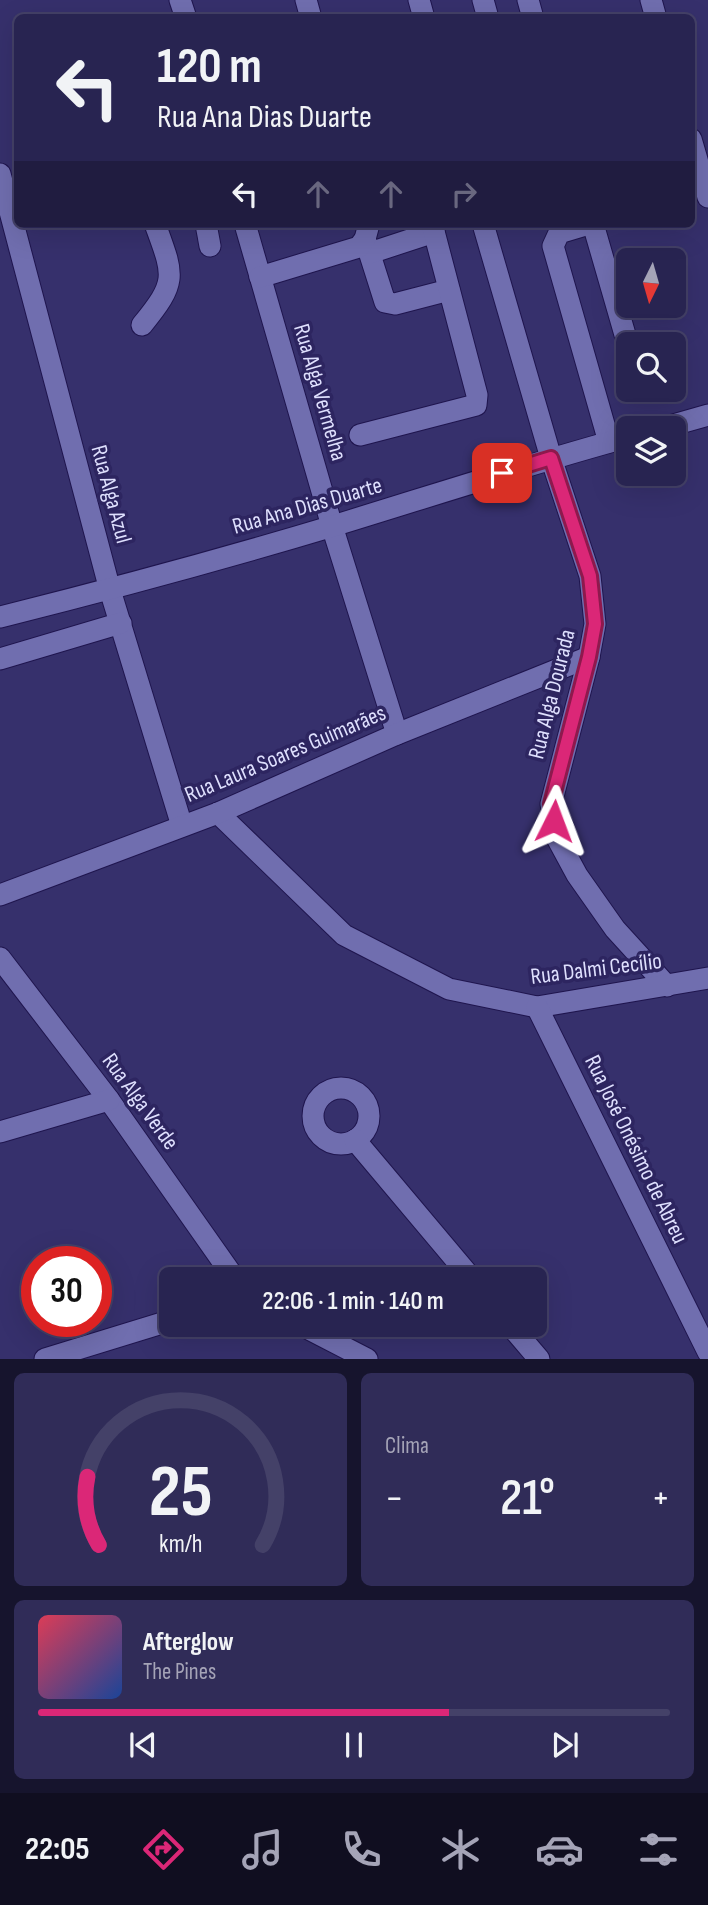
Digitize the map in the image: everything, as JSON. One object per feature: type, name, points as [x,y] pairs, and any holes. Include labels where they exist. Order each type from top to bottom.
[{"type":"street","points":[[695,153],[708,197]]},
{"type":"street","name":"Rua Alga Azul","points":[[0,174],[14,204]]},
{"type":"street","name":"Rua Alga Azul","points":[[24,228],[110,590],[182,826]]},
{"type":"street","points":[[142,326],[166,296],[171,268],[156,228]]},
{"type":"street","points":[[207,228],[211,246]]},
{"type":"street","name":"Rua Alga Vermelha","points":[[246,228],[332,526],[397,734]]},
{"type":"street","points":[[260,277],[359,247],[368,239],[433,228],[477,395],[476,405],[360,435]]},
{"type":"street","name":"Rua Alga Dourada","points":[[484,228],[551,458],[590,576],[595,624],[551,804],[556,838],[577,875],[615,929],[667,986]]},
{"type":"street","points":[[577,228],[559,233],[553,246],[616,431]]},
{"type":"street","points":[[592,228],[624,332]]},
{"type":"street","points":[[368,239],[385,302],[390,304],[449,290]]},
{"type":"street","points":[[686,421],[708,415]]},
{"type":"street","name":"Rua Ana Dias Duarte","points":[[0,617],[110,590],[616,441]]},
{"type":"street","points":[[0,659],[121,623]]},
{"type":"street","name":"Rua Laura Soares Guimarães","points":[[0,895],[218,813],[397,734],[589,657]]},
{"type":"street","name":"Rua Dalmi Cecílio","points":[[218,813],[344,934],[449,989],[537,1007],[708,978]]},
{"type":"street","name":"Rua Alga Verde","points":[[0,958],[109,1100],[227,1267]]},
{"type":"street","name":"Rua José Onésimo de Abreu","points":[[537,1007],[708,1352]]},
{"type":"street","points":[[0,1132],[109,1100]]},
{"type":"street","points":[[355,1140],[462,1267]]},
{"type":"street","points":[[45,1359],[159,1324]]},
{"type":"street","points":[[324,1337],[367,1359]]},
{"type":"street","points":[[520,1337],[539,1359]]},
{"type":"route","points":[[502,473],[551,458],[590,576],[595,624],[551,804],[554,821]]}]
